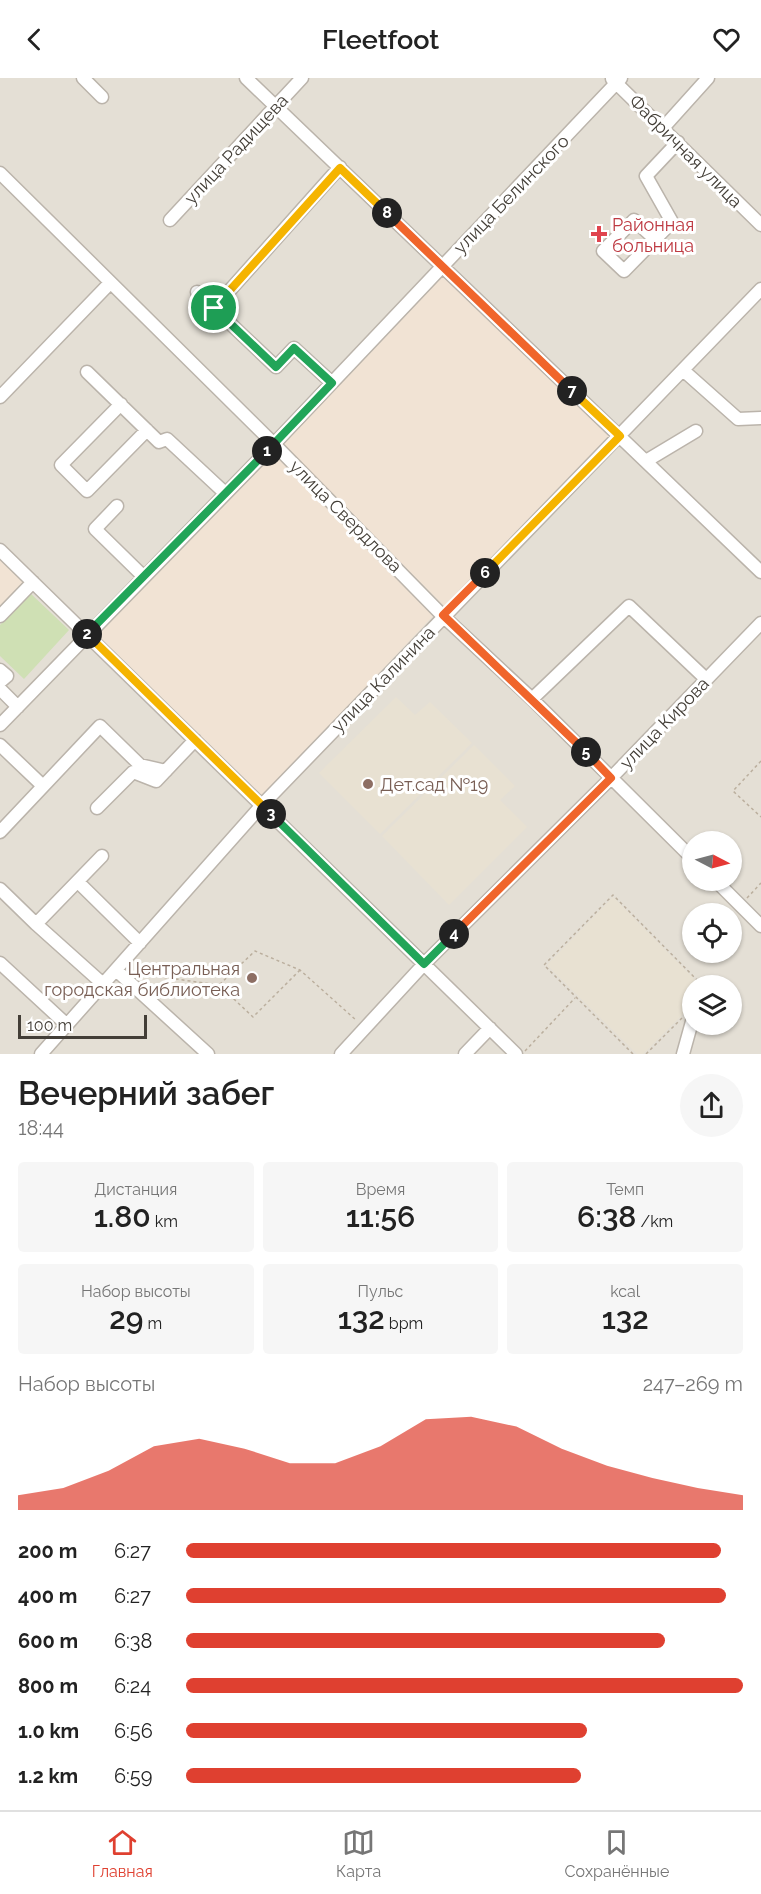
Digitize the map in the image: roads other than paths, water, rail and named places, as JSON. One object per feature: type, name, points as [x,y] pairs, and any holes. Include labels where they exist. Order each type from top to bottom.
[{"type":"street","points":[[83,78],[102,96]]},
{"type":"street","points":[[246,78],[761,572]]},
{"type":"street","name":"улица Радищева","points":[[170,220],[303,78]]},
{"type":"street","points":[[663,128],[708,78]]},
{"type":"street","name":"Фабричная улица","points":[[616,80],[761,225]]},
{"type":"street","name":"улица Белинского","points":[[0,725],[274,444],[616,80]]},
{"type":"street","points":[[655,239],[672,222],[646,176],[678,142]]},
{"type":"street","points":[[214,308],[340,168]]},
{"type":"street","name":"улица Свердлова","points":[[0,172],[443,615],[532,699],[682,848]]},
{"type":"street","points":[[0,397],[110,283]]},
{"type":"street","name":"улица Калинина","points":[[41,1054],[262,805],[443,615],[684,371],[761,289]]},
{"type":"street","points":[[197,292],[276,367],[294,348],[332,383]]},
{"type":"street","points":[[684,371],[738,419],[759,418]]},
{"type":"street","points":[[87,372],[159,442],[167,439],[225,494]]},
{"type":"street","points":[[121,404],[61,465],[87,491],[147,430]]},
{"type":"street","points":[[646,462],[696,431]]},
{"type":"street","points":[[117,506],[95,529],[144,577]]},
{"type":"street","points":[[3,557],[33,582],[516,1054]]},
{"type":"street","points":[[0,616],[33,582]]},
{"type":"street","points":[[532,699],[629,606],[706,679]]},
{"type":"street","name":"улица Кирова","points":[[341,1054],[424,964],[611,778],[761,622]]},
{"type":"street","points":[[0,670],[7,676],[0,682]]},
{"type":"street","points":[[0,689],[18,707]]},
{"type":"street","points":[[0,832],[100,726],[140,765],[166,771]]},
{"type":"street","points":[[97,808],[133,772],[156,781],[195,740]]},
{"type":"street","points":[[0,745],[43,786]]},
{"type":"street","points":[[36,924],[102,856]]},
{"type":"street","points":[[78,882],[140,943]]},
{"type":"street","points":[[0,889],[103,984]]},
{"type":"street","points":[[726,891],[761,926]]},
{"type":"street","points":[[0,963],[67,1025]]},
{"type":"street","points":[[116,970],[208,1054]]},
{"type":"street","points":[[465,1054],[490,1028]]},
{"type":"street","points":[[683,1054],[686,1035]]},
{"type":"place","name":"Районная больница","points":[[599,234]]},
{"type":"place","name":"Дет.сад №19","points":[[368,784]]},
{"type":"place","name":"Центральная городская библиотека","points":[[252,978]]}]
